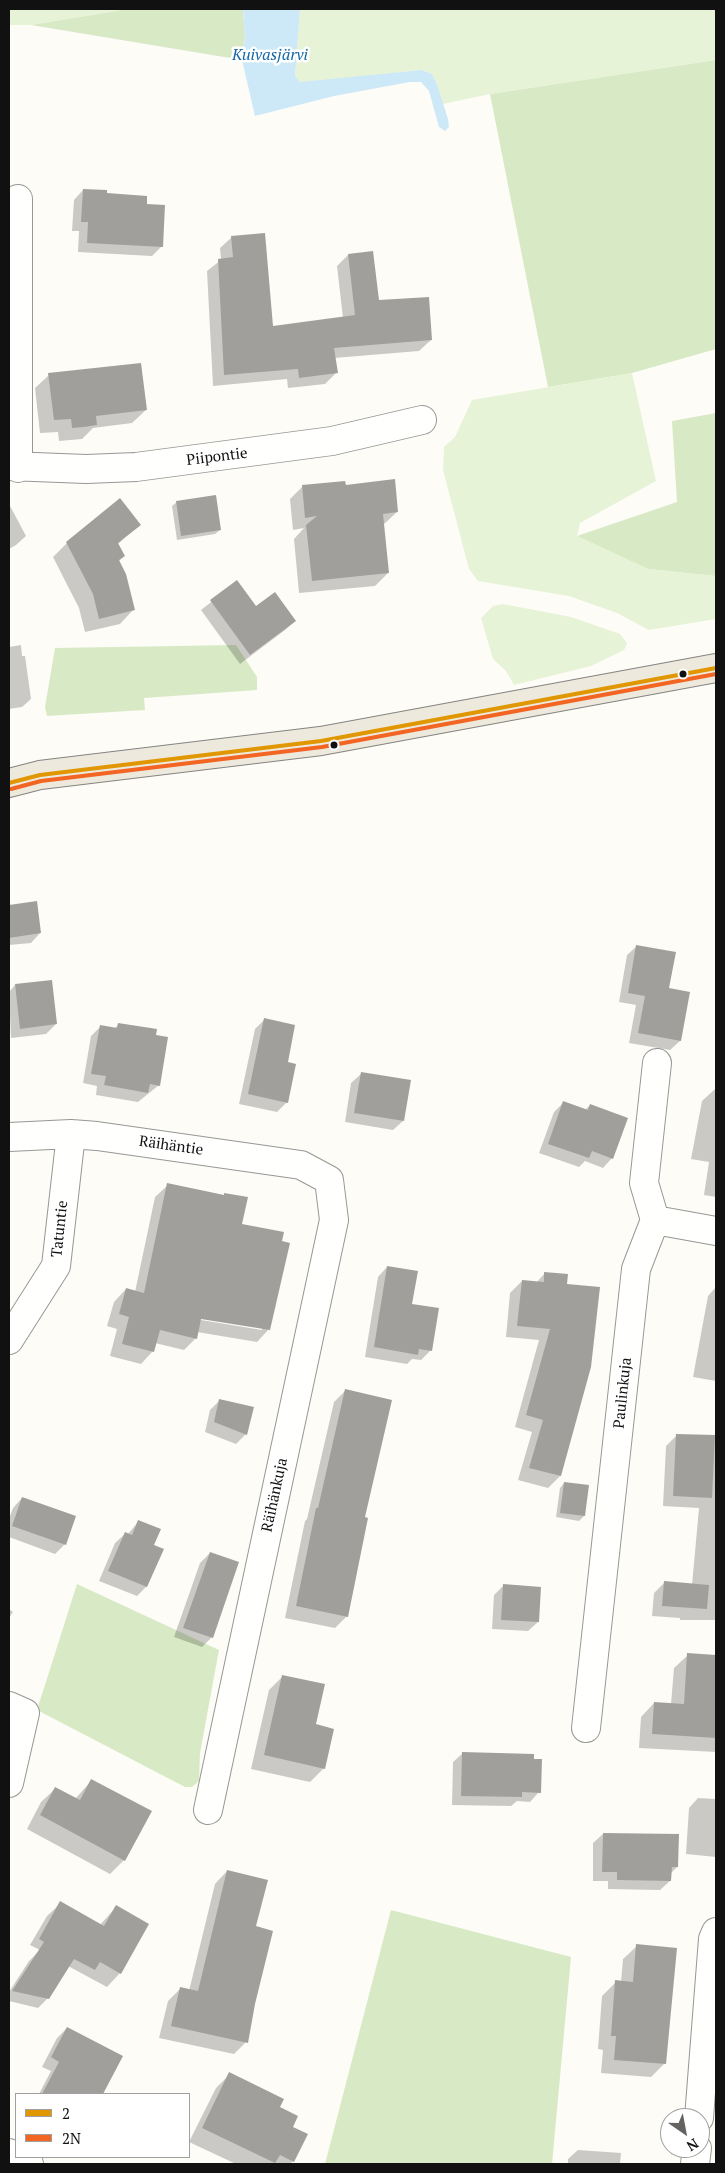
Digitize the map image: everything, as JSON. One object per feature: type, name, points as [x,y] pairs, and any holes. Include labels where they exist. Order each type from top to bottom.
[{"type":"main road","points":[[9,783],[40,775],[321,741],[716,668]]},
{"type":"main road","points":[[9,773],[40,775]]},
{"type":"street","points":[[13,467],[18,198]]},
{"type":"street","name":"Piipontie","points":[[13,467],[119,469],[332,441],[422,420]]},
{"type":"street","points":[[657,1064],[644,1183],[655,1220],[716,1231]]},
{"type":"street","name":"Räihäntie","points":[[9,1137],[71,1134],[97,1136],[300,1164],[329,1180]]},
{"type":"street","name":"Tatuntie","points":[[9,1340],[56,1266],[71,1134]]},
{"type":"street","name":"Räihänkuja","points":[[208,1810],[334,1220],[329,1180]]},
{"type":"street","name":"Paulinkuja","points":[[586,1728],[636,1268],[655,1220]]},
{"type":"street","points":[[9,1783],[17,1710]]},
{"type":"street","points":[[700,2108],[713,1939],[716,1932]]},
{"type":"green space","points":[[9,9],[128,9],[31,25],[9,25]]},
{"type":"green space","points":[[128,9],[243,9],[245,38],[242,60],[31,25]]},
{"type":"green space","points":[[300,9],[716,9],[716,60],[490,94],[443,104],[432,74],[422,70],[300,82],[295,76]]},
{"type":"green space","points":[[716,60],[716,349],[632,373],[548,387],[490,94]]},
{"type":"green space","points":[[632,373],[656,481],[580,523],[577,536],[648,569],[716,576],[716,619],[649,630],[617,613],[569,596],[478,581],[469,569],[443,470],[444,447],[455,437],[472,400]]},
{"type":"green space","points":[[716,413],[716,576],[648,569],[577,536],[677,502],[672,421]]},
{"type":"green space","points":[[503,604],[571,617],[620,634],[627,643],[624,650],[591,666],[514,685],[506,671],[493,659],[481,618],[493,606]]},
{"type":"green space","points":[[236,645],[257,677],[257,690],[144,698],[145,710],[47,716],[45,707],[55,648]]},
{"type":"green space","points":[[77,1584],[219,1650],[200,1753],[199,1781],[192,1787],[185,1787],[37,1710]]},
{"type":"green space","points":[[391,1910],[571,1957],[552,2164],[325,2164]]},
{"type":"water","name":"Kuivasjärvi","points":[[243,9],[300,9],[295,76],[300,82],[422,70],[432,74],[437,84],[449,127],[445,131],[439,127],[429,91],[421,82],[410,82],[334,96],[255,116],[242,60],[245,38]]},
{"type":"building","points":[[83,189],[107,190],[107,193],[147,196],[147,204],[165,205],[163,247],[87,243],[88,222],[81,222]]},
{"type":"building","points":[[265,233],[273,326],[355,315],[348,254],[373,251],[379,300],[429,297],[432,340],[334,348],[338,373],[299,378],[298,369],[224,375],[218,259],[233,257],[231,236]]},
{"type":"building","points":[[141,363],[147,410],[96,416],[97,425],[84,427],[72,428],[71,419],[54,420],[48,373]]},
{"type":"building","points":[[395,479],[398,512],[383,514],[389,573],[312,581],[306,525],[317,516],[305,518],[302,485],[345,481],[346,485]]},
{"type":"building","points":[[216,495],[221,530],[181,536],[176,501]]},
{"type":"building","points":[[120,498],[141,525],[118,543],[125,556],[119,560],[126,574],[135,610],[99,619],[93,594],[66,542]]},
{"type":"building","points":[[237,580],[256,606],[275,592],[296,621],[250,655],[210,600]]},
{"type":"building","points":[[37,901],[41,933],[9,938],[9,905]]},
{"type":"building","points":[[636,945],[676,952],[669,988],[690,992],[681,1041],[638,1033],[645,996],[628,993]]},
{"type":"building","points":[[52,980],[57,1024],[20,1029],[15,984]]},
{"type":"building","points":[[264,1018],[295,1025],[288,1062],[296,1064],[288,1103],[248,1094]]},
{"type":"building","points":[[118,1023],[157,1029],[156,1035],[168,1037],[160,1086],[150,1084],[148,1093],[104,1085],[106,1076],[91,1074],[100,1025],[117,1028]]},
{"type":"building","points":[[361,1072],[411,1080],[404,1121],[354,1113]]},
{"type":"building","points":[[563,1101],[588,1110],[590,1104],[628,1118],[613,1159],[592,1151],[589,1158],[548,1144]]},
{"type":"building","points":[[167,1183],[224,1195],[224,1193],[248,1197],[242,1224],[284,1232],[282,1241],[290,1243],[270,1330],[201,1319],[197,1339],[160,1330],[154,1352],[122,1344],[129,1317],[119,1314],[126,1288],[144,1293]]},
{"type":"building","points":[[387,1266],[418,1271],[412,1304],[439,1308],[432,1351],[419,1349],[418,1355],[374,1347]]},
{"type":"building","points":[[544,1272],[568,1274],[567,1284],[600,1287],[591,1367],[561,1476],[529,1468],[543,1420],[526,1415],[550,1329],[517,1326],[522,1280],[544,1282]]},
{"type":"building","points":[[345,1389],[392,1400],[365,1517],[368,1518],[348,1617],[296,1606],[316,1508],[318,1508]]},
{"type":"building","points":[[219,1399],[254,1407],[247,1435],[214,1422]]},
{"type":"building","points":[[676,1434],[715,1435],[712,1498],[673,1496]]},
{"type":"building","points":[[564,1482],[589,1485],[585,1516],[560,1513]]},
{"type":"building","points":[[22,1497],[76,1516],[66,1545],[12,1526]]},
{"type":"building","points":[[138,1520],[161,1529],[154,1545],[164,1549],[147,1587],[108,1571],[125,1532],[132,1535]]},
{"type":"building","points":[[210,1552],[239,1562],[213,1638],[183,1628]]},
{"type":"building","points":[[664,1581],[709,1585],[707,1609],[662,1606]]},
{"type":"building","points":[[503,1584],[541,1587],[539,1622],[501,1620]]},
{"type":"building","points":[[687,1653],[716,1655],[716,1738],[652,1734],[654,1702],[684,1704]]},
{"type":"building","points":[[282,1675],[325,1684],[316,1724],[334,1729],[325,1769],[264,1755]]},
{"type":"building","points":[[462,1752],[534,1754],[534,1759],[542,1759],[541,1793],[522,1792],[522,1797],[461,1796]]},
{"type":"building","points":[[91,1779],[152,1811],[125,1861],[40,1815],[55,1787],[80,1800]]},
{"type":"building","points":[[603,1833],[679,1834],[678,1867],[672,1867],[671,1881],[617,1880],[617,1872],[602,1872]]},
{"type":"building","points":[[227,1870],[268,1880],[256,1926],[273,1931],[255,2004],[248,2043],[171,2026],[180,1987],[198,1991]]},
{"type":"building","points":[[60,1901],[104,1926],[116,1905],[149,1924],[121,1974],[100,1962],[95,1970],[74,1959],[49,1999],[12,1991],[44,1942],[39,1939]]},
{"type":"building","points":[[636,1944],[677,1948],[666,2064],[614,2060],[616,2036],[611,2036],[615,1980],[633,1982]]},
{"type":"building","points":[[67,2027],[123,2056],[104,2093],[43,2093],[59,2062],[51,2057]]},
{"type":"building","points":[[229,2072],[284,2099],[280,2107],[298,2116],[293,2127],[308,2134],[294,2162],[280,2155],[275,2163],[202,2128]]},
{"type":"transit line","name":"2","points":[[9,783],[40,775],[321,741],[716,668]]},
{"type":"transit line","name":"2N","points":[[11,789],[41,781],[322,747],[716,674]]}]
